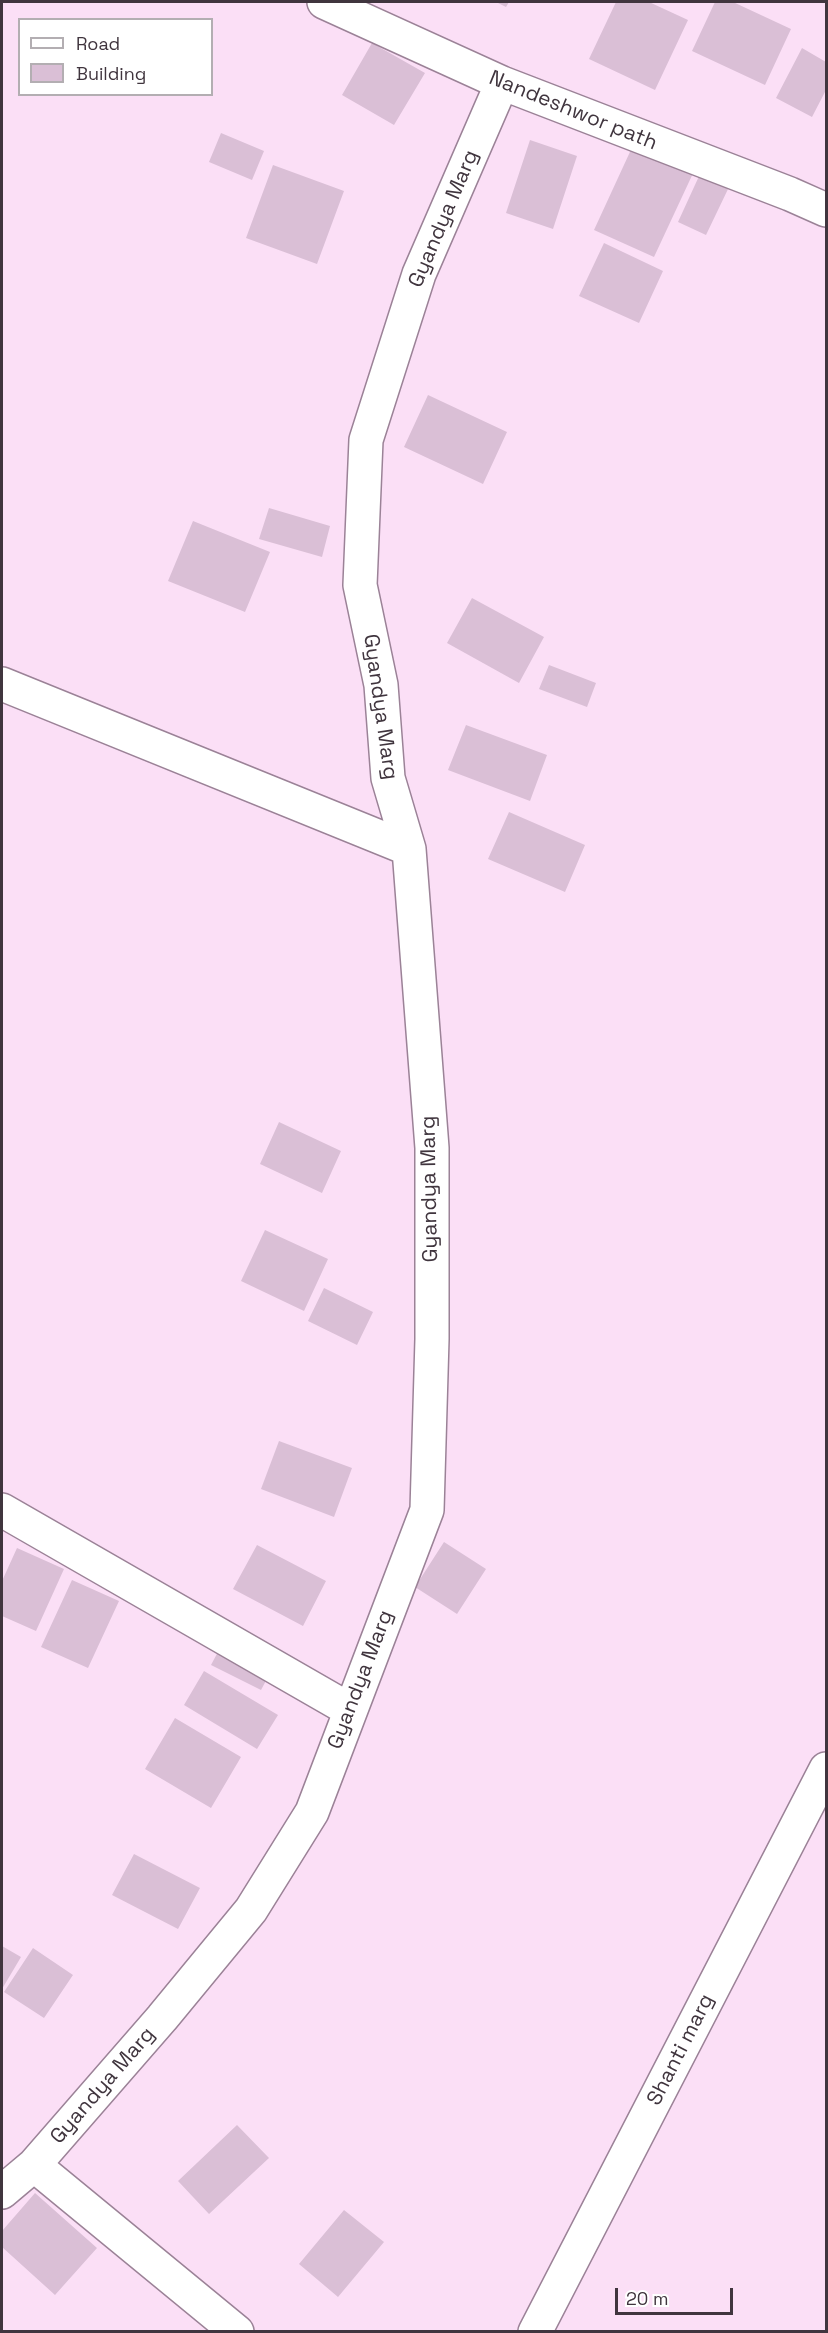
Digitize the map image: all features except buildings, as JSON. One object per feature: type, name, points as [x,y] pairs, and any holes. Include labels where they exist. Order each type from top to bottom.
[{"type":"street","name":"Nandeshwor path","points":[[324,2],[502,83],[826,210]]},
{"type":"street","name":"Gyandya Marg","points":[[2,2192],[34,2165],[162,2018],[251,1910],[312,1812],[427,1510],[432,1339],[432,1148],[409,849],[388,778],[381,685],[360,585],[366,440],[419,274],[502,83]]},
{"type":"street","points":[[2,684],[409,849]]},
{"type":"street","points":[[2,1510],[350,1710]]},
{"type":"street","name":"Shanti marg","points":[[535,2331],[826,1769]]},
{"type":"street","points":[[34,2165],[237,2331]]}]
